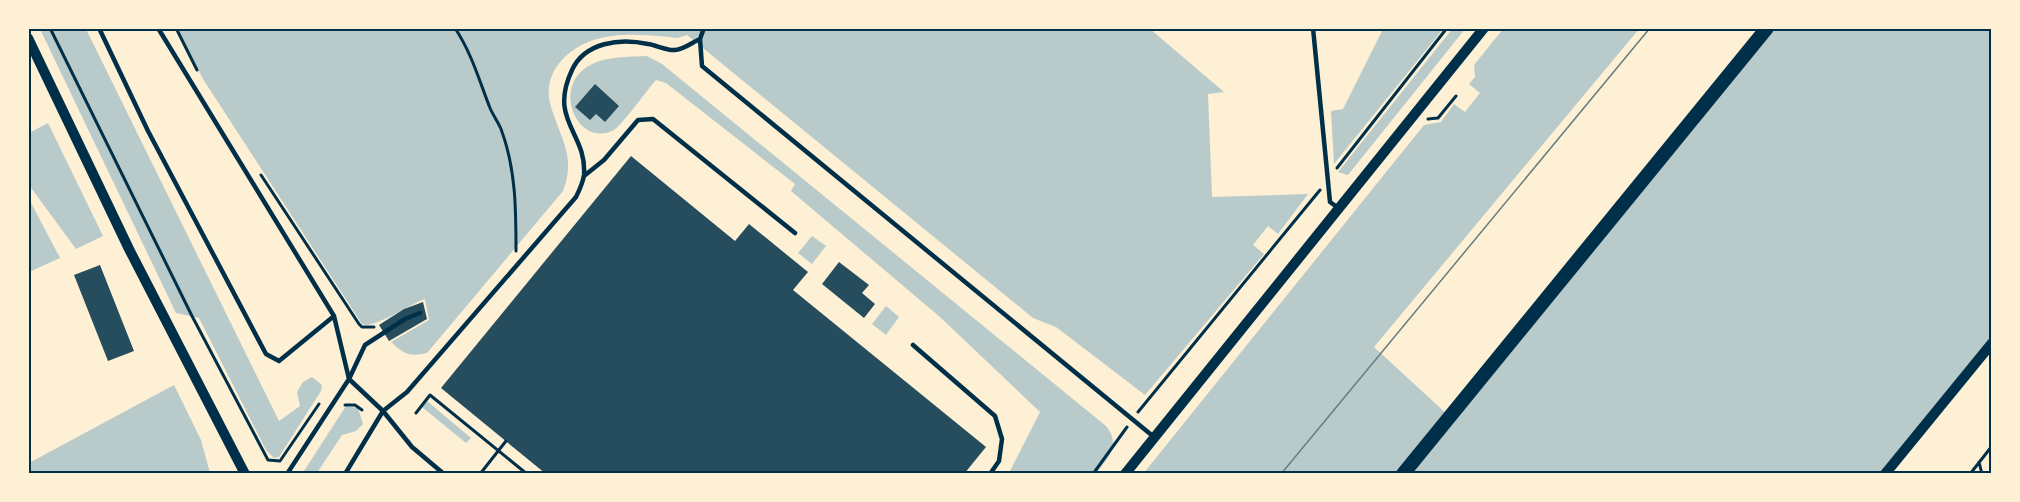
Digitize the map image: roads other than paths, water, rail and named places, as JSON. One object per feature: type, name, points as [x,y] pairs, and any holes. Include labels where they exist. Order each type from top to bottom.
[{"type":"main road","points":[[1403,474],[1767,28]]},
{"type":"street","points":[[1125,474],[1484,28]]},
{"type":"street","points":[[28,38],[129,249],[244,474]]},
{"type":"street","points":[[1885,474],[1992,343]]},
{"type":"lane","points":[[99,28],[148,131],[266,354],[279,360],[334,316]]},
{"type":"lane","points":[[158,28],[334,316],[349,379],[383,411],[412,447],[444,474]]},
{"type":"lane","points":[[704,28],[700,39],[702,66],[1154,437]]},
{"type":"lane","points":[[1313,28],[1330,202],[1339,209]]},
{"type":"lane","points":[[345,474],[383,411],[407,392],[576,197],[584,176],[581,156],[562,108],[563,88],[580,57],[585,51],[613,43],[646,43],[675,51],[700,39]]},
{"type":"lane","points":[[584,176],[604,160],[638,120],[653,119],[795,233]]},
{"type":"lane","points":[[287,474],[349,379],[365,345],[405,319],[420,313]]},
{"type":"lane","points":[[913,345],[995,416],[1002,440],[999,461],[990,474]]},
{"type":"tram line","points":[[1281,474],[1650,28]]}]
